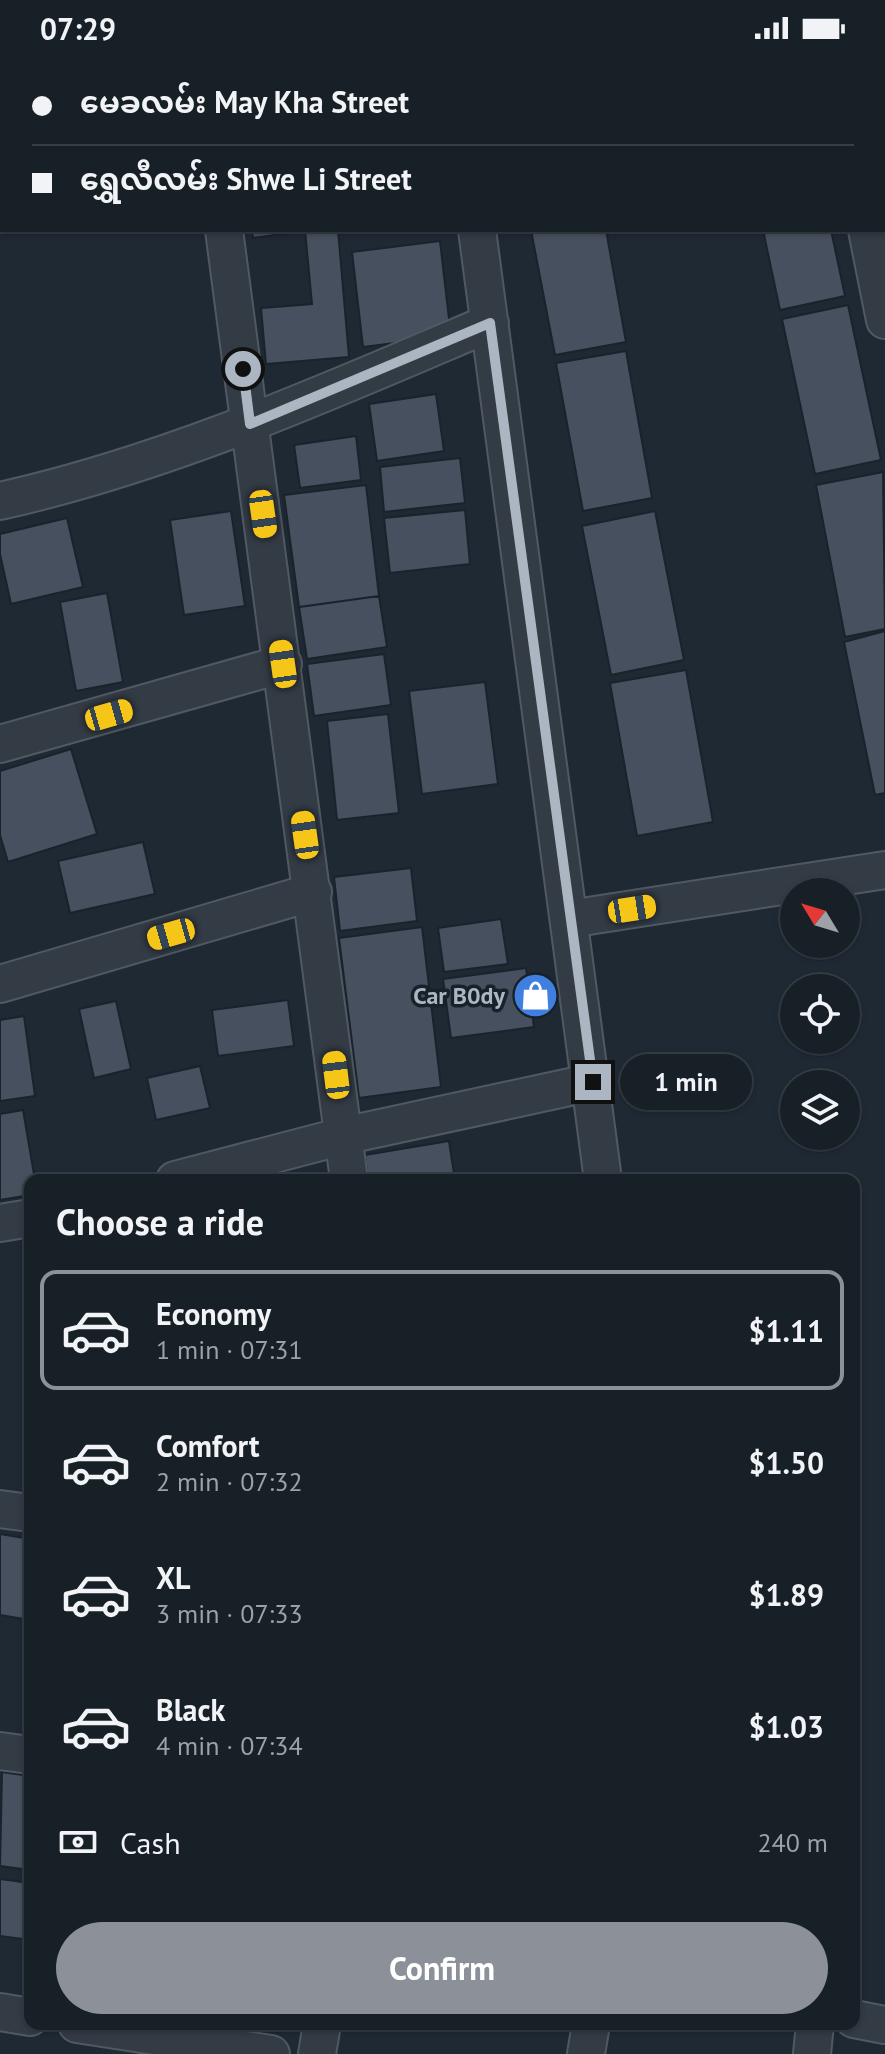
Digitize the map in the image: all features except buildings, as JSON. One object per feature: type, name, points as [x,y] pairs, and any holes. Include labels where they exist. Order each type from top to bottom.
[{"type":"street","points":[[224,232],[348,1174]]},
{"type":"street","points":[[477,232],[593,1082],[602,1174]]},
{"type":"street","points":[[867,232],[885,320]]},
{"type":"street","points":[[0,501],[60,488],[250,424],[490,323]]},
{"type":"street","points":[[0,744],[283,664]]},
{"type":"street","points":[[569,919],[885,870]]},
{"type":"street","points":[[0,984],[313,892]]},
{"type":"street","points":[[198,1174],[343,1136],[593,1082]]},
{"type":"street","points":[[0,1223],[24,1219]]},
{"type":"street","points":[[0,1509],[24,1512]]},
{"type":"street","points":[[0,1751],[24,1754]]},
{"type":"street","points":[[0,2012],[24,2016]]},
{"type":"street","points":[[860,2020],[885,2025]]},
{"type":"street","points":[[116,2030],[271,2054]]},
{"type":"street","points":[[317,2054],[321,2030]]},
{"type":"street","points":[[586,2054],[590,2030]]},
{"type":"street","points":[[812,2054],[814,2030]]},
{"type":"place","name":"Car B0dy","points":[[536,995]]},
{"type":"route","points":[[243,369],[250,424],[490,323],[593,1082]]}]
